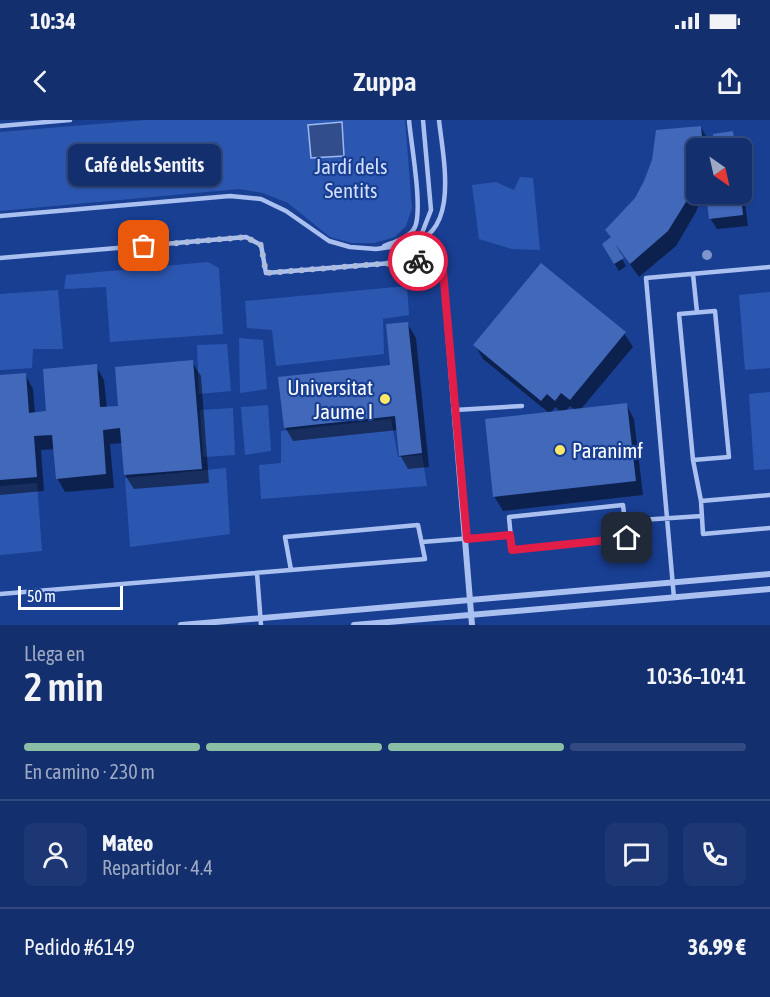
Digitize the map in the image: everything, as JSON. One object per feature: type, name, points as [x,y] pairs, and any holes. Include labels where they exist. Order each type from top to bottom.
[{"type":"street","points":[[439,259],[467,539],[472,625]]},
{"type":"street","points":[[181,625],[261,622],[472,599],[770,574]]},
{"type":"street","points":[[354,625],[770,589]]},
{"type":"lane","points":[[0,126],[70,120]]},
{"type":"lane","points":[[376,249],[403,238],[415,229],[418,211],[409,120]]},
{"type":"lane","points":[[405,245],[422,233],[431,210],[423,120]]},
{"type":"lane","points":[[0,216],[230,196],[261,200],[286,211],[329,241],[350,247],[376,249],[419,242],[430,233],[444,208],[445,185],[439,120]]},
{"type":"lane","points":[[0,258],[246,237],[261,245],[266,273],[439,259]]},
{"type":"lane","points":[[674,598],[646,278],[770,267]]},
{"type":"lane","points":[[693,274],[697,312]]},
{"type":"lane","points":[[693,460],[729,457],[715,311],[679,314],[693,460],[704,534],[770,528]]},
{"type":"lane","points":[[455,410],[522,406]]},
{"type":"lane","points":[[700,501],[770,495]]},
{"type":"lane","points":[[623,505],[627,538],[512,550],[510,535],[509,517],[623,505]]},
{"type":"lane","points":[[625,521],[702,516]]},
{"type":"lane","points":[[0,594],[425,559],[418,525],[285,537],[291,570]]},
{"type":"lane","points":[[422,542],[510,535]]},
{"type":"lane","points":[[258,573],[261,622]]},
{"type":"green space","name":"Jardí dels Sentits","points":[[146,120],[405,120],[412,208],[406,226],[395,237],[374,243],[352,243],[330,237],[288,203],[263,193],[239,189],[0,211],[0,132]]},
{"type":"green space","points":[[520,177],[533,178],[540,250],[512,249],[479,239],[472,185],[496,182],[514,190]]},
{"type":"green space","points":[[208,262],[219,268],[223,334],[110,342],[106,287],[64,289],[66,275]]},
{"type":"green space","points":[[407,286],[409,315],[383,319],[384,354],[276,366],[272,330],[247,328],[245,301]]},
{"type":"green space","points":[[58,290],[63,349],[33,349],[32,368],[0,370],[0,294]]},
{"type":"green space","points":[[770,292],[770,368],[745,370],[739,295]]},
{"type":"green space","points":[[239,338],[263,340],[267,389],[240,393]]},
{"type":"green space","points":[[227,344],[231,391],[199,394],[197,345]]},
{"type":"green space","points":[[770,392],[770,469],[754,470],[749,394]]},
{"type":"green space","points":[[268,405],[271,451],[245,455],[241,407]]},
{"type":"green space","points":[[233,408],[235,455],[203,457],[200,410]]},
{"type":"green space","points":[[391,419],[398,457],[422,455],[427,486],[261,499],[259,465],[281,463],[281,431]]},
{"type":"green space","points":[[226,468],[230,534],[130,547],[125,478]]},
{"type":"green space","points":[[37,483],[42,551],[0,555],[0,486]]},
{"type":"shaded area","points":[[342,122],[344,156],[311,158],[308,125]]},
{"type":"building","points":[[701,126],[702,138],[686,138],[686,202],[668,231],[630,264],[615,244],[624,258],[614,264],[602,244],[611,237],[605,230],[635,198],[644,181],[652,160],[656,130]]},
{"type":"building","points":[[733,131],[734,138],[714,138],[713,134]]},
{"type":"building","points":[[707,204],[742,204],[743,215],[709,219]]},
{"type":"building","points":[[541,263],[626,332],[570,400],[561,393],[555,401],[547,394],[541,401],[473,345]]},
{"type":"building","points":[[408,322],[422,453],[399,456],[395,416],[284,428],[278,377],[390,365],[386,324]]},
{"type":"building","points":[[193,360],[202,469],[124,475],[120,428],[103,430],[106,474],[56,479],[52,435],[34,436],[37,477],[0,480],[0,375],[26,373],[29,413],[46,411],[43,369],[97,364],[100,407],[118,406],[115,367]]},
{"type":"building","name":"Paranimf","points":[[627,403],[636,481],[493,497],[485,419]]},
{"type":"way so far","points":[[144,246],[246,237],[261,245],[266,273],[418,261]]},
{"type":"place","name":"Café dels Sentits","points":[[144,246]]},
{"type":"place","name":"Universitat Jaume I","points":[[385,399]]},
{"type":"place","name":"Paranimf","points":[[560,450]]},
{"type":"route","points":[[418,261],[442,260],[467,539],[510,535],[512,550],[627,538]]}]
